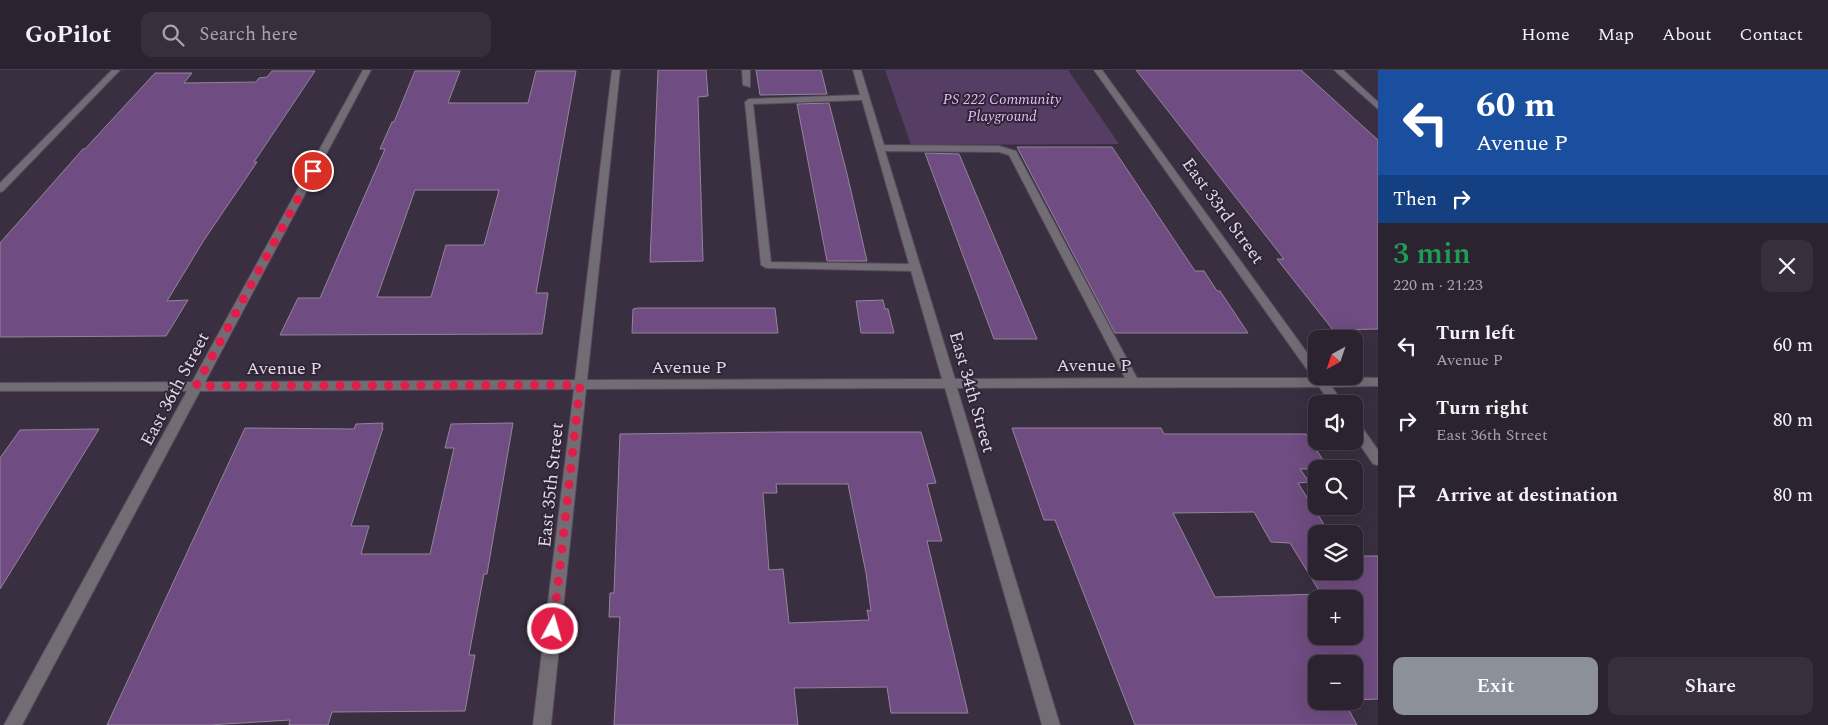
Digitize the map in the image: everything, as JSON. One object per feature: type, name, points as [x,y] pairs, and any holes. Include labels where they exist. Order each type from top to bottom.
[{"type":"street","points":[[0,189],[116,70]]},
{"type":"street","name":"East 36th Street","points":[[12,725],[367,70]]},
{"type":"street","name":"East 35th Street","points":[[542,725],[616,70]]},
{"type":"street","points":[[746,70],[747,85]]},
{"type":"street","name":"East 34th Street","points":[[857,70],[1052,725]]},
{"type":"street","name":"East 33rd Street","points":[[1098,70],[1308,362]]},
{"type":"street","points":[[1338,70],[1378,106]]},
{"type":"street","points":[[865,97],[749,102],[766,265],[917,268]]},
{"type":"street","points":[[881,148],[1000,149],[1013,153],[1133,383]]},
{"type":"street","name":"Avenue P","points":[[0,387],[1133,383],[1308,377]]},
{"type":"street","name":"Avenue P","points":[[1363,381],[1378,382]]},
{"type":"street","points":[[1363,439],[1378,460]]},
{"type":"green space","name":"PS 222 Community Playground","points":[[885,70],[1068,70],[1119,144],[911,145]]},
{"type":"building","points":[[658,70],[706,70],[708,96],[698,97],[703,261],[650,262]]},
{"type":"building","points":[[756,70],[821,70],[827,94],[760,95]]},
{"type":"building","points":[[1136,70],[1301,70],[1378,140],[1378,329],[1333,330],[1277,259],[1284,259]]},
{"type":"building","points":[[272,71],[315,71],[254,162],[257,162],[204,240],[167,301],[188,300],[166,336],[0,337],[0,243],[83,149],[155,73],[192,73],[184,83],[256,82],[259,78],[267,77]]},
{"type":"building","points":[[415,71],[460,71],[448,103],[528,103],[536,71],[576,71],[536,293],[548,293],[542,334],[280,335],[298,298],[320,298],[385,149],[380,149],[392,122],[394,122]],"holes":[[[415,190],[499,190],[484,245],[446,245],[431,297],[377,297]]]},
{"type":"building","points":[[829,103],[867,261],[827,261],[797,104]]},
{"type":"building","points":[[1017,147],[1112,147],[1195,271],[1204,271],[1248,333],[1115,333]]},
{"type":"building","points":[[925,153],[959,154],[1037,339],[994,339]]},
{"type":"building","points":[[883,300],[885,309],[888,309],[894,333],[861,333],[856,301]]},
{"type":"building","points":[[775,308],[778,333],[632,333],[633,309]]},
{"type":"building","points":[[383,423],[351,526],[369,526],[361,554],[430,554],[454,448],[445,448],[451,424],[513,423],[487,574],[484,574],[469,655],[475,655],[465,711],[332,712],[328,725],[289,725],[290,720],[209,725],[107,725],[245,428],[354,429],[356,424]]},
{"type":"building","points":[[1012,428],[1161,428],[1164,434],[1306,434],[1308,437],[1308,450],[1317,450],[1323,460],[1308,460],[1308,469],[1300,469],[1308,482],[1298,483],[1308,499],[1308,515],[1318,515],[1324,525],[1308,525],[1308,573],[1290,543],[1271,542],[1254,512],[1173,513],[1215,597],[1308,594],[1308,645],[1363,645],[1363,590],[1319,590],[1312,580],[1363,580],[1363,556],[1378,556],[1378,699],[1363,700],[1363,655],[1308,655],[1308,710],[1349,710],[1357,725],[1135,725],[1055,520],[1044,520]]},
{"type":"building","points":[[99,429],[0,589],[0,458],[20,430]]},
{"type":"building","points":[[921,432],[936,483],[927,484],[942,541],[927,541],[968,713],[891,713],[887,687],[794,688],[798,725],[614,725],[620,617],[609,617],[610,593],[614,593],[620,434]],"holes":[[[776,484],[848,484],[866,573],[871,611],[867,610],[869,620],[789,623],[783,569],[769,570],[763,493],[777,493]]]},
{"type":"route","points":[[313,171],[196,386],[580,385],[553,629]]}]
